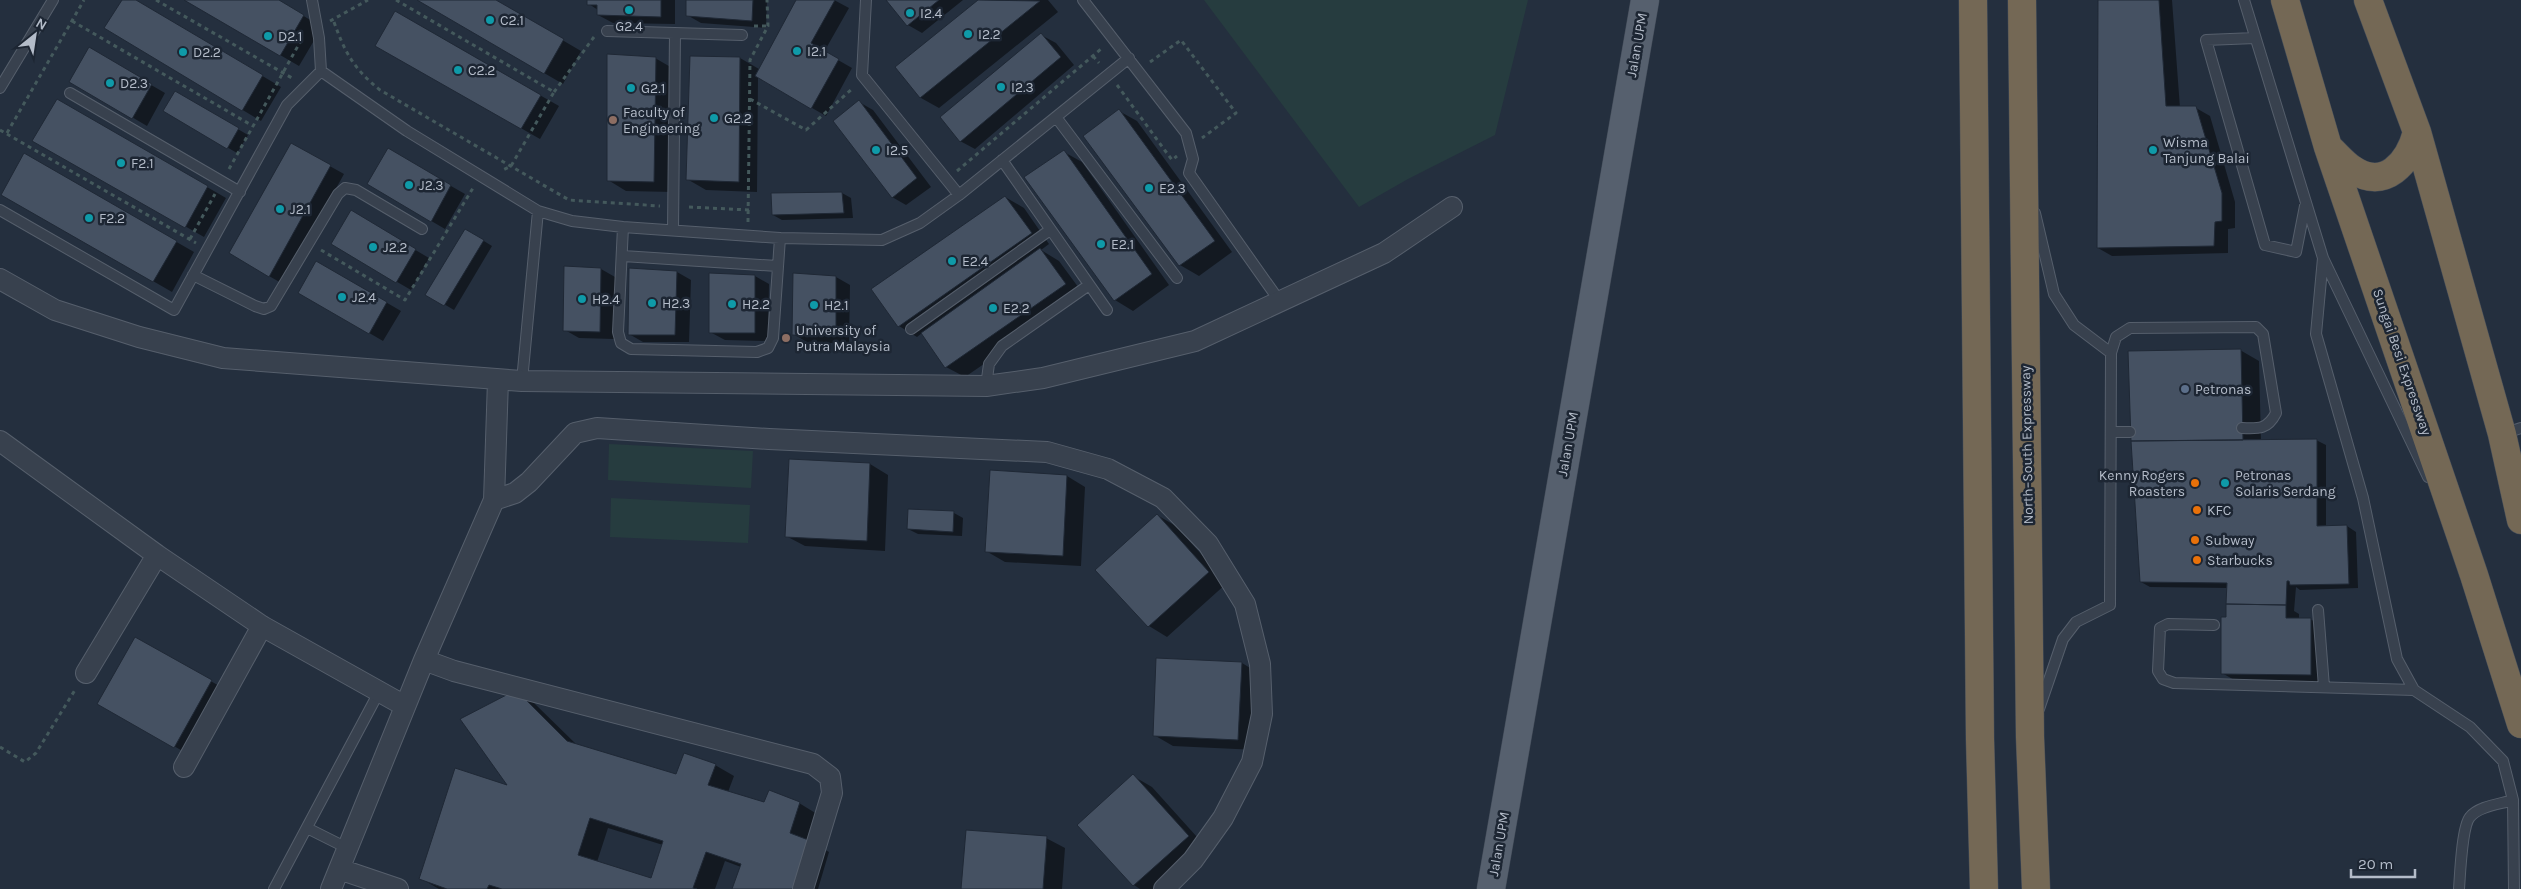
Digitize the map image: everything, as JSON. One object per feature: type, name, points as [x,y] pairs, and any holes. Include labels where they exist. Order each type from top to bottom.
[{"type":"highway","points":[[1973,0],[1980,739],[1984,889]]},
{"type":"highway","name":"North–South Expressway","points":[[2022,0],[2030,737],[2036,889]]},
{"type":"highway","name":"Sungai Besi Expressway","points":[[2285,0],[2328,147],[2474,575],[2521,724]]},
{"type":"highway","points":[[2368,0],[2417,132],[2512,431],[2521,520]]},
{"type":"highway","points":[[2328,147],[2353,170],[2372,176],[2387,175],[2401,165],[2412,150],[2417,132]]},
{"type":"main road","name":"Jalan UPM","points":[[1491,889],[1645,0]]},
{"type":"street","points":[[0,279],[56,310],[139,337],[223,358],[522,381],[986,386],[1043,378],[1195,341],[1281,303],[1384,253],[1452,207]]},
{"type":"street","points":[[331,889],[424,660],[494,500],[498,380]]},
{"type":"street","points":[[494,500],[515,492],[528,482],[575,433],[597,428],[769,439],[1047,452],[1108,469],[1164,498],[1208,544],[1245,604],[1260,664],[1262,714],[1252,762],[1223,818],[1193,860],[1164,889]]},
{"type":"street","points":[[0,442],[157,555],[262,626],[405,706]]},
{"type":"street","points":[[86,673],[157,555]]},
{"type":"street","points":[[184,767],[262,626]]},
{"type":"street","points":[[424,660],[454,671],[813,764],[830,777],[832,793],[803,889]]},
{"type":"street","points":[[339,869],[398,889]]},
{"type":"lane","points":[[0,88],[52,0]]},
{"type":"lane","points":[[0,210],[174,310],[287,105],[321,71],[319,38],[312,0]]},
{"type":"lane","points":[[866,0],[862,75],[959,195]]},
{"type":"lane","points":[[1083,0],[1186,133],[1193,158],[1189,174],[1281,303]]},
{"type":"lane","points":[[2244,0],[2322,258],[2474,575]]},
{"type":"lane","points":[[607,31],[742,35]]},
{"type":"lane","points":[[673,230],[675,33]]},
{"type":"lane","points":[[2255,38],[2206,40],[2265,245],[2296,252],[2306,203]]},
{"type":"lane","points":[[321,71],[407,131],[538,212],[572,221],[623,227],[780,238],[882,240],[920,223],[959,195],[1129,58]]},
{"type":"lane","points":[[70,93],[240,192]]},
{"type":"lane","points":[[1056,117],[1176,278]]},
{"type":"lane","points":[[1002,160],[1107,310]]},
{"type":"lane","points":[[2024,166],[2054,294],[2074,325],[2111,353]]},
{"type":"lane","points":[[193,275],[255,306],[264,309],[271,306],[338,194],[345,188],[356,190],[422,229]]},
{"type":"lane","points":[[522,381],[538,212]]},
{"type":"lane","points":[[623,227],[618,332],[621,343],[631,349],[757,352],[768,348],[774,338],[780,238]]},
{"type":"lane","points":[[911,329],[1050,230]]},
{"type":"lane","points":[[623,256],[777,266]]},
{"type":"lane","points":[[2322,258],[2316,334],[2363,498],[2397,659],[2414,690],[2470,727],[2503,761],[2513,800],[2514,889]]},
{"type":"lane","points":[[986,386],[989,364],[1002,346],[1089,285]]},
{"type":"lane","points":[[2030,737],[2063,639],[2076,622],[2110,604],[2111,353],[2116,337],[2130,328],[2256,327],[2263,334],[2276,413],[2270,424],[2261,429],[2242,428]]},
{"type":"lane","points":[[2110,432],[2130,432]]},
{"type":"lane","points":[[2318,610],[2324,687]]},
{"type":"lane","points":[[2214,625],[2168,624],[2160,628],[2158,671],[2163,679],[2174,683],[2414,690]]},
{"type":"lane","points":[[274,889],[379,692]]},
{"type":"lane","points":[[2459,889],[2464,836],[2470,817],[2480,810],[2513,800]]},
{"type":"lane","points":[[307,828],[347,848]]},
{"type":"path","points":[[7,134],[84,0]]},
{"type":"path","points":[[156,0],[282,73]]},
{"type":"path","points":[[368,0],[333,20],[344,51],[360,74],[380,90],[569,200],[749,210],[750,60],[768,26],[768,0]]},
{"type":"path","points":[[396,0],[554,92]]},
{"type":"path","points":[[72,20],[252,126],[307,28]]},
{"type":"path","points":[[511,166],[554,92],[594,36]]},
{"type":"path","points":[[750,99],[806,130],[857,85]]},
{"type":"path","points":[[0,130],[190,239]]},
{"type":"path","points":[[328,254],[405,300],[476,183]]},
{"type":"path","points":[[0,747],[25,762],[36,753],[86,673]]},
{"type":"green space","points":[[1204,0],[1528,0],[1495,135],[1408,179],[1359,207]]},
{"type":"green space","points":[[609,444],[753,451],[751,488],[608,480]]},
{"type":"green space","points":[[611,498],[750,505],[748,543],[610,537]]},
{"type":"building","name":"D2.2","points":[[122,0],[136,0],[263,75],[242,111],[104,28]]},
{"type":"building","name":"D2.1","points":[[184,0],[279,0],[304,15],[280,56]]},
{"type":"building","name":"C2.1","points":[[417,0],[496,0],[564,39],[544,74]]},
{"type":"building","name":"G2.4","points":[[587,0],[661,0],[661,17],[597,15],[597,5],[587,5]]},
{"type":"building","points":[[686,0],[753,0],[752,21],[686,16]]},
{"type":"building","name":"I2.1","points":[[796,0],[835,0],[811,43],[839,59],[811,109],[755,76]]},
{"type":"building","name":"I2.4","points":[[886,0],[939,0],[907,26]]},
{"type":"building","name":"I2.2","points":[[978,0],[1040,1],[920,98],[895,67]]},
{"type":"building","name":"Wisma Tanjung Balai","points":[[2098,0],[2159,0],[2166,106],[2196,106],[2222,193],[2222,221],[2215,222],[2214,246],[2097,248]]},
{"type":"building","name":"C2.2","points":[[395,11],[541,95],[521,129],[375,46]]},
{"type":"building","name":"I2.3","points":[[1041,33],[1061,57],[960,142],[940,117]]},
{"type":"building","name":"D2.3","points":[[89,47],[152,84],[132,119],[69,82]]},
{"type":"building","name":"G2.1","points":[[607,54],[656,57],[654,182],[607,181]]},
{"type":"building","name":"G2.2","points":[[690,56],[740,57],[739,182],[686,180]]},
{"type":"building","points":[[175,91],[239,128],[227,149],[163,111]]},
{"type":"building","name":"F2.1","points":[[57,99],[208,186],[185,228],[32,141]]},
{"type":"building","name":"I2.5","points":[[859,100],[917,178],[892,198],[833,121]]},
{"type":"building","name":"E2.3","points":[[1119,109],[1215,241],[1179,266],[1083,136]]},
{"type":"building","name":"J2.1","points":[[291,143],[331,165],[269,277],[229,253]]},
{"type":"building","name":"J2.3","points":[[388,148],[451,185],[431,222],[367,184]]},
{"type":"building","name":"E2.1","points":[[1064,150],[1152,274],[1114,301],[1024,177]]},
{"type":"building","name":"F2.2","points":[[24,153],[177,241],[153,282],[1,195]]},
{"type":"building","points":[[842,192],[844,213],[772,215],[771,193]]},
{"type":"building","name":"E2.4","points":[[1005,196],[1032,233],[898,327],[871,289]]},
{"type":"building","name":"J2.2","points":[[351,210],[416,249],[396,283],[331,244]]},
{"type":"building","points":[[465,229],[484,240],[444,306],[425,295]]},
{"type":"building","name":"E2.2","points":[[1040,248],[1066,284],[945,368],[921,333]]},
{"type":"building","name":"J2.4","points":[[316,261],[387,302],[369,334],[298,293]]},
{"type":"building","name":"H2.4","points":[[564,266],[601,268],[600,332],[563,331]]},
{"type":"building","name":"H2.3","points":[[629,268],[677,271],[675,335],[628,335]]},
{"type":"building","name":"H2.2","points":[[709,273],[755,275],[755,333],[709,333]]},
{"type":"building","name":"H2.1","points":[[793,273],[836,276],[836,336],[792,335]]},
{"type":"building","name":"Petronas","points":[[2241,349],[2243,440],[2131,441],[2128,351]]},
{"type":"building","name":"Petronas Solaris Serdang","points":[[2317,439],[2317,526],[2347,525],[2349,584],[2290,585],[2289,581],[2287,581],[2286,605],[2226,604],[2227,583],[2140,582],[2131,441]]},
{"type":"building","points":[[789,459],[870,463],[867,541],[785,537]]},
{"type":"building","points":[[990,470],[1067,475],[1063,556],[985,552]]},
{"type":"building","points":[[908,509],[954,511],[953,532],[907,529]]},
{"type":"building","points":[[1157,514],[1209,572],[1148,627],[1095,570]]},
{"type":"building","points":[[2226,604],[2286,605],[2286,618],[2311,618],[2311,675],[2221,674],[2221,617],[2226,617]]},
{"type":"building","points":[[135,637],[212,680],[174,748],[97,704]]},
{"type":"building","points":[[1156,658],[1242,662],[1238,740],[1153,736]]},
{"type":"building","points":[[516,690],[567,741],[676,774],[684,753],[716,764],[708,785],[764,802],[769,790],[800,802],[790,833],[811,841],[796,889],[732,889],[741,864],[706,852],[693,888],[697,889],[502,889],[489,885],[487,889],[447,889],[419,879],[455,768],[507,785],[460,719]],"holes":[[[590,818],[663,841],[651,878],[578,855]]]},
{"type":"building","points":[[1133,774],[1189,836],[1133,886],[1077,825]]},
{"type":"building","points":[[966,830],[1047,836],[1043,889],[961,889]]},
{"type":"place","name":"G2.4","points":[[629,10]]},
{"type":"place","name":"I2.4","points":[[910,13]]},
{"type":"place","name":"C2.1","points":[[490,20]]},
{"type":"place","name":"I2.2","points":[[968,34]]},
{"type":"place","name":"D2.1","points":[[268,36]]},
{"type":"place","name":"I2.1","points":[[797,51]]},
{"type":"place","name":"D2.2","points":[[183,52]]},
{"type":"place","name":"C2.2","points":[[458,70]]},
{"type":"place","name":"D2.3","points":[[110,83]]},
{"type":"place","name":"I2.3","points":[[1001,87]]},
{"type":"place","name":"G2.1","points":[[631,88]]},
{"type":"place","name":"G2.2","points":[[714,118]]},
{"type":"place","name":"Faculty of Engineering","points":[[613,120]]},
{"type":"place","name":"I2.5","points":[[876,150]]},
{"type":"place","name":"Wisma Tanjung Balai","points":[[2153,150]]},
{"type":"place","name":"F2.1","points":[[121,163]]},
{"type":"place","name":"J2.3","points":[[409,185]]},
{"type":"place","name":"E2.3","points":[[1149,188]]},
{"type":"place","name":"J2.1","points":[[280,209]]},
{"type":"place","name":"F2.2","points":[[89,218]]},
{"type":"place","name":"E2.1","points":[[1101,244]]},
{"type":"place","name":"J2.2","points":[[373,247]]},
{"type":"place","name":"E2.4","points":[[952,261]]},
{"type":"place","name":"J2.4","points":[[342,297]]},
{"type":"place","name":"H2.4","points":[[582,299]]},
{"type":"place","name":"H2.3","points":[[652,303]]},
{"type":"place","name":"H2.2","points":[[732,304]]},
{"type":"place","name":"H2.1","points":[[814,305]]},
{"type":"place","name":"E2.2","points":[[993,308]]},
{"type":"place","name":"University of Putra Malaysia","points":[[786,338]]},
{"type":"place","name":"Petronas","points":[[2185,389]]},
{"type":"place","name":"Kenny Rogers Roasters","points":[[2195,483]]},
{"type":"place","name":"Petronas Solaris Serdang","points":[[2225,483]]},
{"type":"place","name":"KFC","points":[[2197,510]]},
{"type":"place","name":"Subway","points":[[2195,540]]},
{"type":"place","name":"Starbucks","points":[[2197,560]]}]
